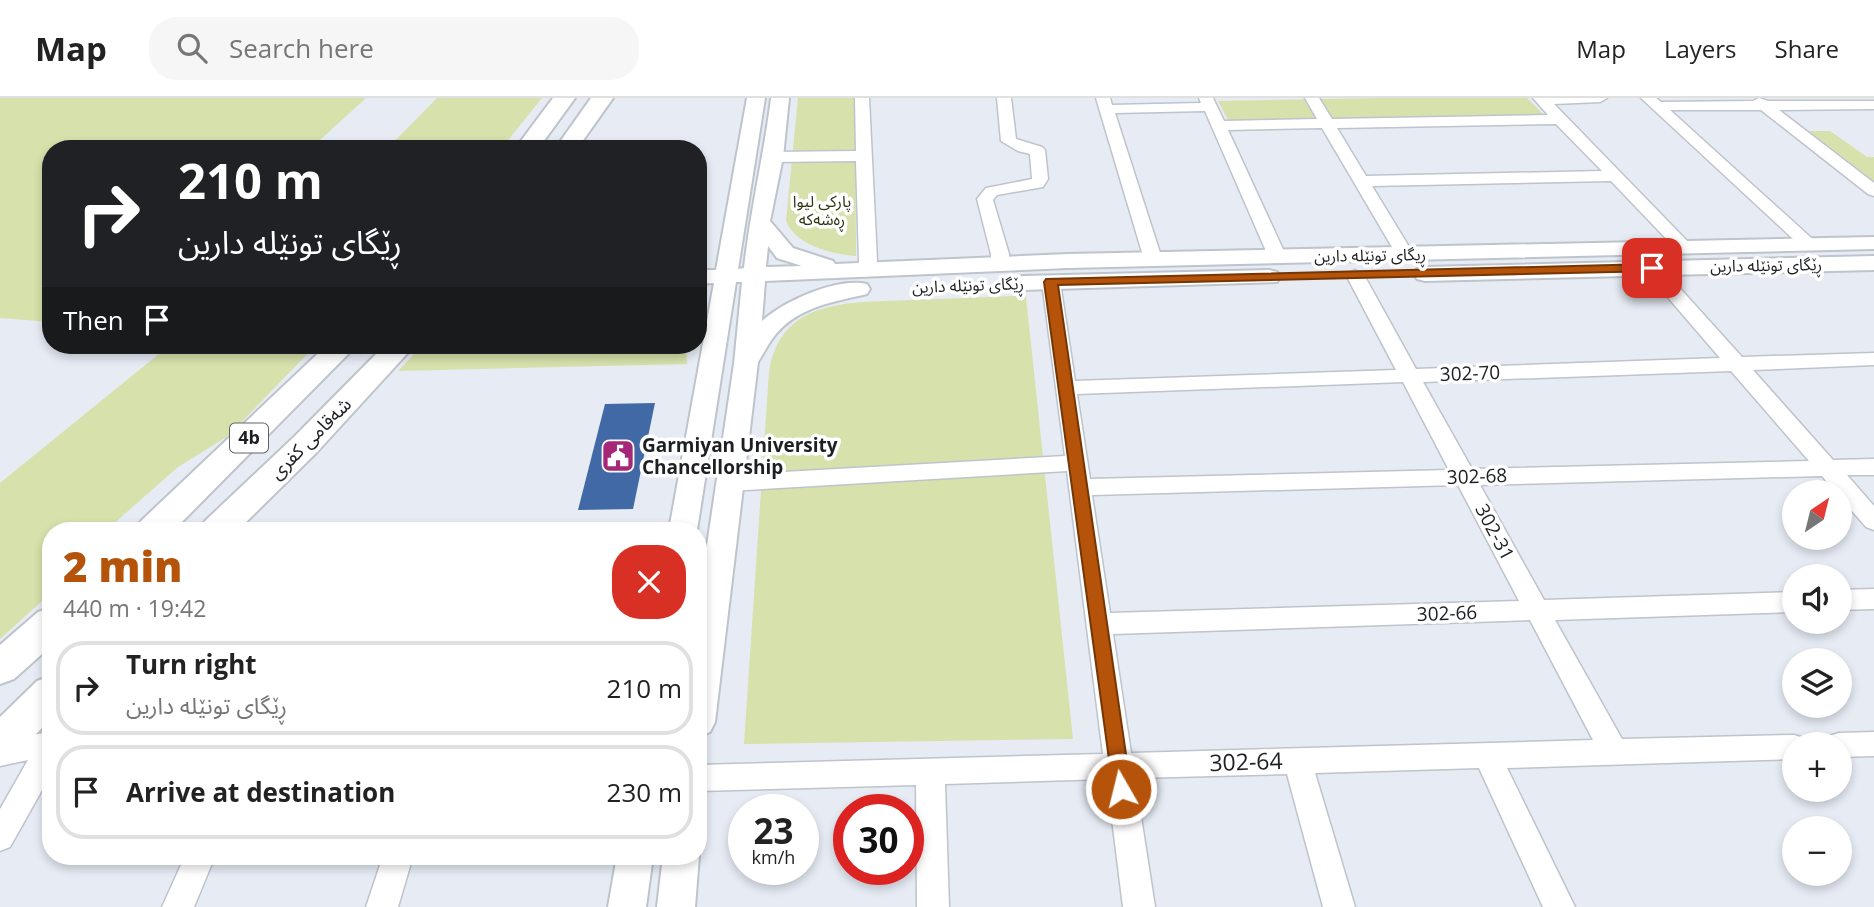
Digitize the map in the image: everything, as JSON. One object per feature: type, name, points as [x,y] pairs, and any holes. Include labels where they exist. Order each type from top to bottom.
[{"type":"highway","points":[[533,140],[564,98]]},
{"type":"highway","points":[[572,140],[602,98]]},
{"type":"highway","name":"4b","points":[[162,522],[335,354]]},
{"type":"highway","name":"شەقامی کفری","points":[[225,522],[392,354]]},
{"type":"highway","points":[[193,493],[245,503]]},
{"type":"highway","points":[[0,668],[42,631]]},
{"type":"highway","points":[[0,743],[42,702]]},
{"type":"main road","points":[[707,329],[726,284],[756,98]]},
{"type":"main road","points":[[707,655],[746,364],[759,222],[773,157],[780,98]]},
{"type":"main road","points":[[759,222],[778,247],[801,260],[863,280]]},
{"type":"main road","points":[[707,256],[716,253],[734,228]]},
{"type":"main road","name":"ڕیگای تونێلە دارین","points":[[863,280],[1000,266],[1153,259],[1874,243]]},
{"type":"main road","name":"ڕێگای تونێلە دارین","points":[[863,280],[1051,282],[1874,263]]},
{"type":"main road","points":[[707,279],[726,284],[863,280]]},
{"type":"main road","points":[[746,364],[763,332],[785,313],[863,280]]},
{"type":"main road","points":[[707,290],[726,284]]},
{"type":"main road","points":[[684,522],[704,354]]},
{"type":"main road","points":[[627,907],[634,865]]},
{"type":"main road","points":[[676,907],[680,865]]},
{"type":"street","points":[[862,98],[868,261],[863,280]]},
{"type":"street","points":[[1000,266],[1000,254],[985,199],[992,191],[1030,187],[1038,184],[1040,179],[1037,150],[1023,148],[1009,141],[1004,98]]},
{"type":"street","points":[[1312,98],[1405,255]]},
{"type":"street","points":[[1541,99],[1600,98]]},
{"type":"street","points":[[1541,99],[1683,246]]},
{"type":"street","points":[[1653,102],[1874,105]]},
{"type":"street","points":[[1653,102],[1810,245]]},
{"type":"street","points":[[1760,102],[1874,191]]},
{"type":"street","points":[[1153,259],[1105,103],[1208,103],[1278,258]]},
{"type":"street","points":[[1218,126],[1561,120]]},
{"type":"street","points":[[773,157],[863,156]]},
{"type":"street","points":[[1362,181],[1615,176]]},
{"type":"street","points":[[1652,268],[1874,521]]},
{"type":"street","name":"302-31","points":[[1355,275],[1614,752]]},
{"type":"street","points":[[1051,282],[1139,907]]},
{"type":"street","name":"302-70","points":[[1066,388],[1874,359]]},
{"type":"street","points":[[730,483],[1076,463]]},
{"type":"street","name":"302-68","points":[[1080,487],[1874,467]]},
{"type":"street","points":[[1852,600],[1874,599]]},
{"type":"street","name":"302-66","points":[[1100,624],[1782,602]]},
{"type":"street","points":[[1852,745],[1874,744]]},
{"type":"street","points":[[0,753],[42,746]]},
{"type":"street","name":"302-64","points":[[707,778],[1782,747]]},
{"type":"street","points":[[1487,755],[1559,907]]},
{"type":"street","points":[[0,837],[42,761]]},
{"type":"street","points":[[1297,761],[1339,907]]},
{"type":"street","points":[[930,771],[933,907]]},
{"type":"street","points":[[178,907],[196,865]]},
{"type":"street","points":[[382,907],[395,865]]},
{"type":"green space","points":[[0,98],[366,98],[320,140],[42,140],[42,321],[0,318]]},
{"type":"green space","points":[[437,98],[542,98],[508,140],[396,140]]},
{"type":"green space","name":"پارکی لیوا ڕەشەکە","points":[[798,98],[855,98],[856,256],[826,251],[806,243],[791,230],[786,221]]},
{"type":"green space","points":[[1527,98],[1544,115],[1229,122],[1218,101]]},
{"type":"green space","points":[[1809,131],[1830,131],[1867,157],[1874,157],[1874,181]]},
{"type":"green space","points":[[1026,297],[1073,739],[744,744],[769,372],[776,347],[788,329],[804,317],[844,304]]},
{"type":"green space","points":[[159,354],[307,354],[228,436],[178,467],[115,522],[42,522],[42,601],[0,639],[0,483]]},
{"type":"green space","points":[[414,354],[686,354],[687,364],[398,371]]},
{"type":"building","name":"Garmiyan University Chancellorship","points":[[655,403],[633,509],[578,510],[605,404]]},
{"type":"place","name":"Garmiyan University Chancellorship","points":[[618,456]]},
{"type":"route","points":[[1121,789],[1051,282],[1652,268]]}]
